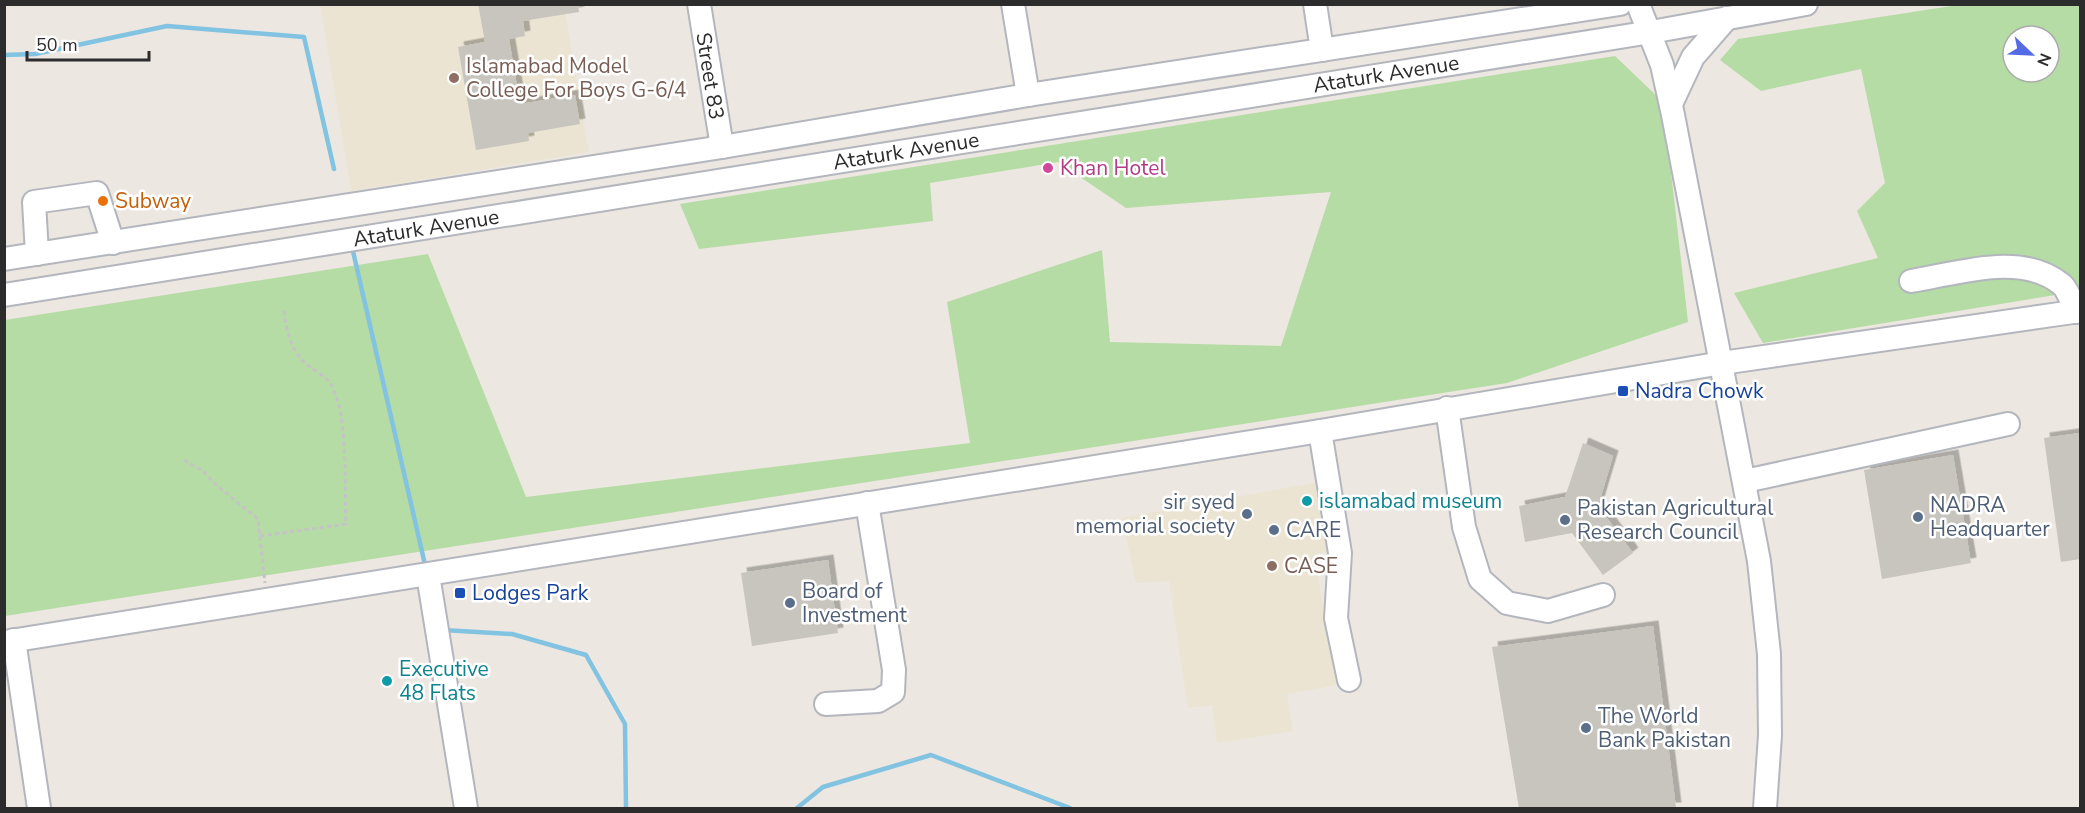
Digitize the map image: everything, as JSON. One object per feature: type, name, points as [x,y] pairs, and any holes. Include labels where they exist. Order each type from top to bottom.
[{"type":"street","name":"Street 83","points":[[699,4],[722,147]]},
{"type":"street","points":[[1013,4],[1028,95]]},
{"type":"street","points":[[1315,4],[1322,50]]},
{"type":"street","name":"Ataturk Avenue","points":[[4,259],[650,159],[1028,95],[1620,4]]},
{"type":"street","points":[[1638,4],[1651,32],[1671,104],[1759,561],[1769,654],[1770,735],[1766,808]]},
{"type":"street","name":"Ataturk Avenue","points":[[4,295],[1651,32],[1806,4]]},
{"type":"street","points":[[1671,104],[1693,57],[1727,18]]},
{"type":"street","points":[[650,159],[657,191]]},
{"type":"street","points":[[38,254],[34,202],[97,193],[113,243]]},
{"type":"street","points":[[39,808],[9,641],[1320,431],[1722,363],[2079,312],[2062,285],[2039,272],[2009,266],[1911,281]]},
{"type":"street","points":[[1447,408],[1464,527],[1480,579],[1507,603],[1548,611],[1603,595]]},
{"type":"street","points":[[1745,481],[2008,424]]},
{"type":"street","points":[[1320,431],[1340,553],[1336,618],[1348,680]]},
{"type":"street","points":[[825,704],[878,701],[893,692],[894,670],[867,503]]},
{"type":"street","points":[[428,575],[466,808]]},
{"type":"path","points":[[260,536],[346,524],[341,418],[337,400],[331,384],[306,364],[293,348],[286,333],[284,309]]},
{"type":"path","points":[[184,460],[203,471],[215,484],[254,515],[260,524],[267,600]]},
{"type":"shaded area","name":"Islamabad Model College For Boys G-6/4","points":[[320,5],[564,5],[589,152],[351,191]]},
{"type":"shaded area","points":[[1319,482],[1332,551],[1314,554],[1336,685],[1287,694],[1293,731],[1217,743],[1212,705],[1188,708],[1169,581],[1136,583],[1122,518]]},
{"type":"green space","points":[[1958,5],[2080,5],[2080,291],[1763,343],[1734,293],[1878,258],[1857,211],[1885,183],[1861,69],[1761,91],[1720,60],[1738,39]]},
{"type":"green space","points":[[1615,56],[1663,102],[1688,322],[1507,383],[5,616],[5,320],[428,254],[526,497],[970,443],[947,302],[1102,250],[1110,342],[1281,346],[1331,192],[1126,208],[1058,162],[930,183],[933,221],[699,249],[680,204]]},
{"type":"building","name":"Islamabad Model College For Boys G-6/4","points":[[478,4],[578,4],[579,12],[523,21],[525,36],[509,39],[520,104],[575,95],[580,124],[528,133],[529,141],[476,150],[458,47],[485,42]]},
{"type":"building","points":[[2080,433],[2080,559],[2061,562],[2044,438]]},
{"type":"building","name":"Pakistan Agricultural Research Council","points":[[1583,443],[1613,456],[1598,506],[1633,553],[1603,575],[1572,533],[1525,542],[1519,506],[1565,497]]},
{"type":"building","name":"NADRA Headquarter","points":[[1953,455],[1971,563],[1882,579],[1864,470]]},
{"type":"building","name":"Board of Investment","points":[[828,560],[838,633],[752,646],[741,573]]},
{"type":"building","name":"The World Bank Pakistan","points":[[1653,626],[1676,808],[1519,808],[1492,647]]},
{"type":"waterway","points":[[4,55],[35,54],[167,26],[304,37],[334,169]]},
{"type":"waterway","points":[[352,247],[426,569]]},
{"type":"waterway","points":[[443,630],[512,634],[586,655],[625,724],[626,808]]},
{"type":"waterway","points":[[797,808],[823,787],[931,755],[1070,808]]},
{"type":"place","name":"Islamabad Model College For Boys G-6/4","points":[[454,78]]},
{"type":"place","name":"Khan Hotel","points":[[1048,168]]},
{"type":"place","name":"Subway","points":[[103,201]]},
{"type":"place","name":"Nadra Chowk","points":[[1623,391]]},
{"type":"place","name":"islamabad museum","points":[[1307,501]]},
{"type":"place","name":"sir syed memorial society","points":[[1247,514]]},
{"type":"place","name":"NADRA Headquarter","points":[[1918,517]]},
{"type":"place","name":"Pakistan Agricultural Research Council","points":[[1565,520]]},
{"type":"place","name":"CARE","points":[[1274,530]]},
{"type":"place","name":"CASE","points":[[1272,566]]},
{"type":"place","name":"Lodges Park","points":[[460,593]]},
{"type":"place","name":"Board of Investment","points":[[790,603]]},
{"type":"place","name":"Executive 48 Flats","points":[[387,681]]},
{"type":"place","name":"The World Bank Pakistan","points":[[1586,728]]}]
